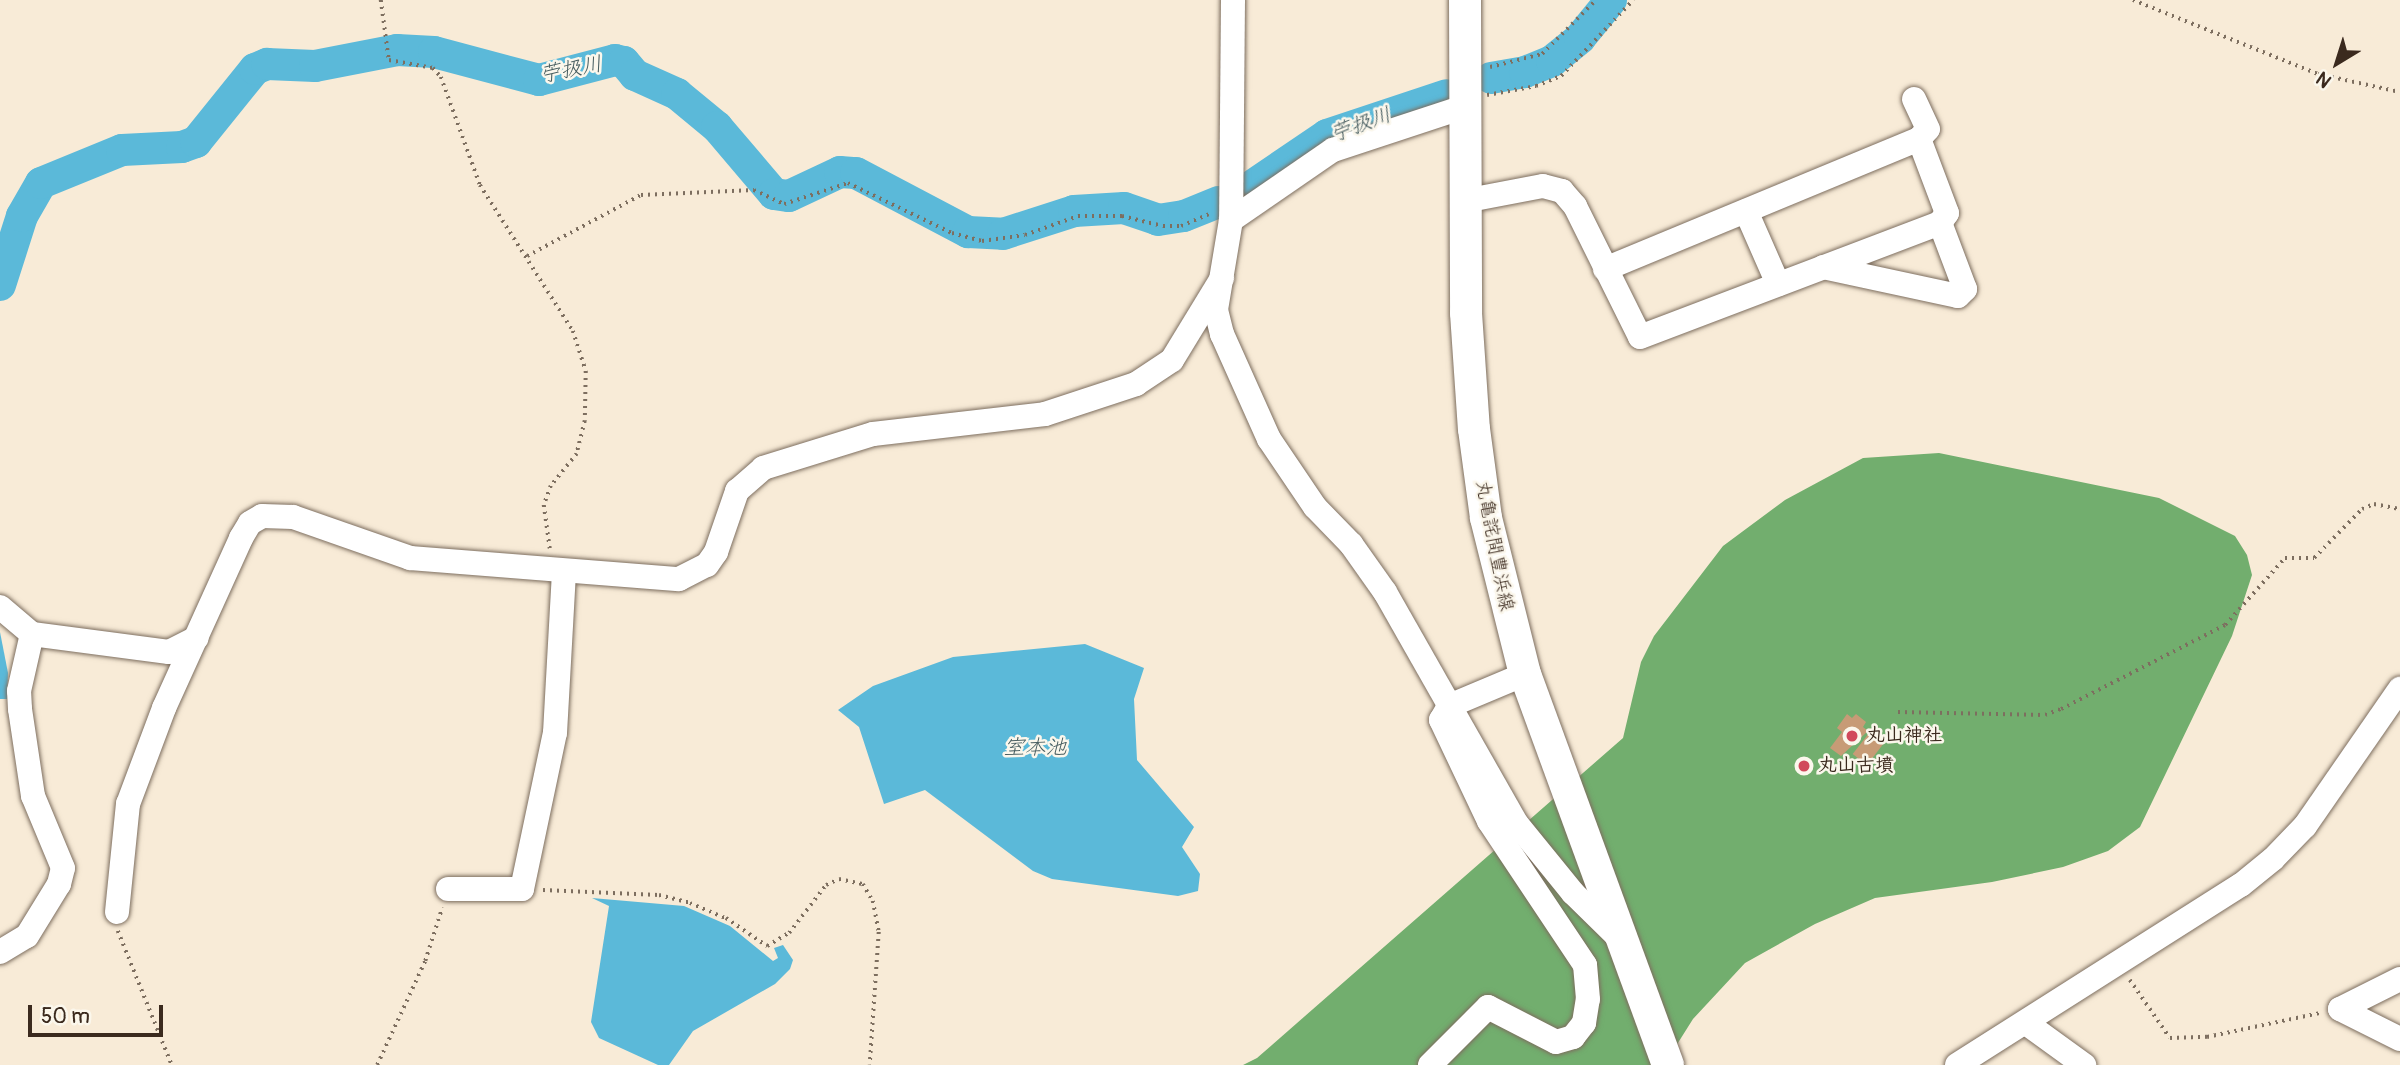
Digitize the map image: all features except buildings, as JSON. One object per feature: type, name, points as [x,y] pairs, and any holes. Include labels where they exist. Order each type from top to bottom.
[{"type":"main road","name":"丸亀詫間豊浜線","points":[[1465,0],[1473,102],[1464,201],[1474,429],[1486,518],[1525,674],[1668,1065]]},
{"type":"street","points":[[1233,0],[1231,213],[1216,310],[1222,334],[1269,439],[1315,507],[1351,544],[1385,592],[1517,824],[1573,893],[1626,945]]},
{"type":"street","points":[[1605,269],[1919,139],[1928,129],[1914,99]]},
{"type":"street","points":[[1231,213],[1333,150],[1473,102]]},
{"type":"street","points":[[1464,201],[1543,186],[1562,191],[1575,206],[1640,337],[1940,223],[1947,213],[1919,139]]},
{"type":"street","points":[[1746,211],[1778,284]]},
{"type":"street","points":[[1823,267],[1958,296],[1965,289],[1940,223]]},
{"type":"street","points":[[117,912],[128,804],[164,708],[250,523],[262,516],[293,517],[410,558],[679,579],[707,565],[716,552],[737,491],[763,468],[873,434],[1045,414],[1136,384],[1172,360],[1222,278]]},
{"type":"street","points":[[448,889],[522,889],[555,733],[558,571]]},
{"type":"street","points":[[0,607],[32,634],[169,652],[197,638]]},
{"type":"street","points":[[0,952],[27,936],[59,884],[63,869],[33,796],[20,709],[19,691],[32,634]]},
{"type":"street","points":[[1430,1065],[1483,1008],[1488,1006],[1556,1042],[1573,1037],[1584,1023],[1588,999],[1585,965],[1489,821],[1441,720],[1450,706],[1525,674]]},
{"type":"street","points":[[1957,1065],[2242,885],[2273,859],[2312,817],[2400,689]]},
{"type":"street","points":[[2340,1009],[2400,979]]},
{"type":"street","points":[[2340,1009],[2400,1039]]},
{"type":"street","points":[[2026,1023],[2084,1065]]},
{"type":"path","points":[[382,0],[383,42],[389,60],[433,68],[441,78],[480,185],[573,331],[586,371],[585,421],[577,454],[551,486],[544,505],[558,571]]},
{"type":"path","points":[[1482,68],[1542,54],[1561,41],[1596,0]]},
{"type":"path","points":[[1473,102],[1536,86],[1562,76],[1633,0]]},
{"type":"path","points":[[2133,0],[2318,74],[2400,92]]},
{"type":"path","points":[[527,256],[641,195],[754,190],[784,204],[848,183],[915,216],[982,241],[1025,236],[1078,216],[1122,216],[1181,226],[1231,213]]},
{"type":"path","points":[[1898,712],[2045,715],[2060,709],[2225,625],[2285,558],[2314,558],[2362,509],[2374,504],[2400,509]]},
{"type":"path","points":[[522,889],[669,898],[726,918],[767,946],[789,933],[827,886],[839,879],[863,884],[873,901],[879,932],[870,1065]]},
{"type":"path","points":[[377,1065],[425,961],[448,889]]},
{"type":"path","points":[[117,912],[119,935],[172,1065]]},
{"type":"path","points":[[2121,963],[2143,1005],[2170,1038],[2207,1037],[2340,1009]]},
{"type":"green space","points":[[1939,453],[2159,498],[2235,536],[2247,555],[2252,575],[2232,636],[2140,827],[2108,851],[2063,867],[1992,882],[1875,898],[1815,924],[1745,963],[1693,1019],[1664,1065],[1243,1065],[1257,1058],[1623,738],[1641,662],[1654,636],[1723,546],[1785,500],[1863,458]]},
{"type":"water","points":[[0,632],[8,673],[7,699],[0,699]]},
{"type":"water","name":"室本池","points":[[1085,644],[1144,668],[1134,699],[1137,760],[1194,827],[1182,847],[1200,874],[1198,891],[1178,896],[1052,879],[1033,871],[925,790],[884,804],[859,727],[838,710],[873,686],[953,657]]},
{"type":"water","points":[[592,898],[684,906],[730,926],[773,961],[778,958],[774,948],[783,945],[793,960],[790,969],[775,984],[693,1031],[669,1065],[658,1065],[599,1038],[591,1022],[609,906]]},
{"type":"waterway","name":"苧扱川","points":[[1491,78],[1525,72],[1552,61],[1580,38],[1611,0]]},
{"type":"waterway","name":"苧扱川","points":[[0,285],[22,216],[41,183],[122,150],[182,147],[196,142],[255,69],[267,64],[315,66],[397,50],[434,52],[539,80],[615,60],[624,62],[635,75],[677,94],[717,127],[774,194],[789,196],[840,172],[856,173],[968,232],[1003,234],[1074,211],[1124,208],[1158,220],[1184,216],[1218,202]]},
{"type":"waterway","name":"苧扱川","points":[[1246,190],[1327,135],[1447,95]]},
{"type":"place","name":"丸山神社","points":[[1852,736]]},
{"type":"place","name":"丸山古墳","points":[[1804,766]]}]
